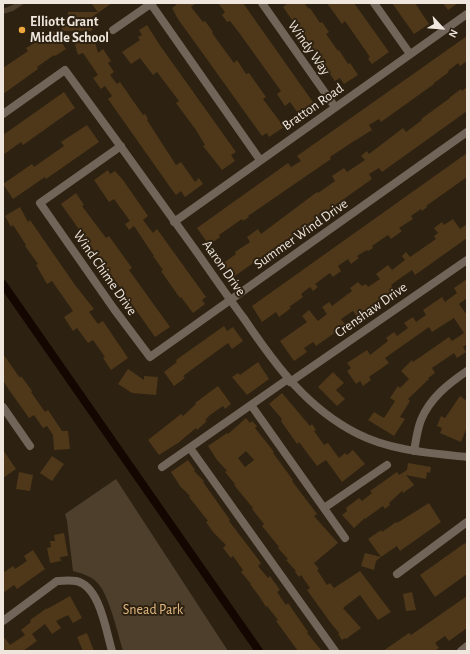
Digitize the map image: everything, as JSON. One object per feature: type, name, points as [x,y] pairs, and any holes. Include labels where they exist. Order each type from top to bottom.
[{"type":"street","points":[[113,30],[151,3],[260,160]]},
{"type":"street","name":"Windy Way","points":[[262,3],[335,108]]},
{"type":"street","points":[[374,3],[410,54]]},
{"type":"street","name":"Bratton Road","points":[[174,222],[467,14]]},
{"type":"street","name":"Aaron Drive","points":[[3,114],[65,70],[121,146],[262,345],[289,380],[319,409],[358,434],[386,445],[414,451],[467,457]]},
{"type":"street","name":"Summer Wind Drive","points":[[150,357],[467,132]]},
{"type":"street","name":"Wind Chime Drive","points":[[121,146],[40,203],[114,309],[150,357]]},
{"type":"street","name":"Crenshaw Drive","points":[[162,467],[251,405],[467,260]]},
{"type":"street","points":[[414,451],[420,421],[431,402],[445,387],[467,371]]},
{"type":"street","points":[[251,405],[345,538]]},
{"type":"street","points":[[3,407],[30,446]]},
{"type":"street","points":[[190,448],[335,651]]},
{"type":"street","points":[[324,508],[387,464]]},
{"type":"street","points":[[397,574],[467,522]]},
{"type":"street","points":[[3,621],[57,581],[77,581],[85,585],[93,593],[99,606],[112,651]]},
{"type":"street","points":[[460,651],[467,646]]},
{"type":"green space","points":[[17,3],[25,3],[13,11],[3,14],[3,9]]},
{"type":"green space","name":"Snead Park","points":[[116,479],[228,651],[123,651],[104,592],[98,583],[92,578],[73,571],[65,514]]},
{"type":"building","points":[[91,3],[112,3],[92,17],[92,31],[62,31],[62,24],[68,24],[68,12],[98,12]]},
{"type":"building","points":[[175,3],[196,3],[191,7],[203,22],[205,21],[234,63],[237,60],[246,74],[249,73],[266,97],[263,99],[284,127],[269,137],[267,133],[262,136],[178,19],[172,8],[176,5]]},
{"type":"building","points":[[218,3],[243,3],[315,105],[300,116],[290,102],[285,106],[277,94],[281,91],[230,21],[227,22],[222,15],[225,12]]},
{"type":"building","points":[[288,3],[304,3],[309,9],[310,8],[320,23],[322,22],[329,32],[326,34],[338,51],[339,50],[348,64],[350,63],[358,75],[344,84],[340,78],[335,81],[283,7]]},
{"type":"building","points":[[327,3],[354,3],[389,52],[372,64],[368,59],[370,57],[345,21],[342,24]]},
{"type":"building","points":[[392,3],[415,3],[429,24],[414,34]]},
{"type":"building","points":[[443,3],[458,3],[448,10]]},
{"type":"building","points":[[147,25],[236,152],[231,155],[235,161],[222,170],[203,146],[205,145],[196,130],[176,103],[179,101],[157,72],[153,75],[140,58],[131,64],[122,52],[140,40],[138,37],[142,35],[139,30]]},
{"type":"building","points":[[54,31],[66,49],[55,56],[54,55],[37,67],[38,69],[3,94],[3,68],[28,51],[26,48]]},
{"type":"building","points":[[93,35],[98,53],[103,49],[111,61],[108,63],[114,72],[110,75],[117,84],[120,82],[143,115],[145,114],[148,119],[147,120],[176,165],[181,162],[195,182],[199,178],[203,184],[185,197],[181,191],[176,195],[108,99],[112,96],[105,86],[101,89],[93,78],[98,75],[83,53],[78,55],[74,41]]},
{"type":"building","points":[[467,36],[467,61],[460,66],[458,63],[434,84],[381,122],[379,119],[369,125],[372,130],[330,157],[331,159],[248,216],[249,217],[243,221],[242,219],[219,235],[220,237],[209,245],[197,228],[288,163],[291,167],[301,161],[297,156]]},
{"type":"building","points":[[467,87],[467,111],[382,172],[379,168],[369,174],[372,179],[232,278],[222,264],[236,254],[235,252],[250,242],[247,237],[258,229],[261,234],[317,192],[318,193],[335,181],[332,176],[344,168],[347,172],[365,160],[361,156],[367,151],[369,154],[403,128],[406,132],[461,89],[462,91]]},
{"type":"building","points":[[64,92],[75,108],[23,145],[21,142],[3,155],[3,135]]},
{"type":"building","points":[[87,125],[99,142],[46,179],[45,177],[13,199],[3,184],[32,164],[34,167],[64,146],[61,142]]},
{"type":"building","points":[[467,153],[467,177],[426,206],[427,207],[422,211],[421,209],[411,216],[413,219],[399,228],[402,231],[391,239],[388,235],[372,246],[373,248],[357,256],[359,258],[351,264],[348,259],[338,266],[341,271],[333,277],[330,273],[315,284],[318,287],[313,291],[310,287],[301,294],[303,297],[289,307],[291,308],[279,317],[276,312],[262,322],[252,306]]},
{"type":"building","points":[[108,170],[110,174],[115,171],[123,180],[148,216],[143,220],[153,233],[157,229],[206,297],[202,300],[205,304],[193,313],[181,297],[180,298],[161,271],[163,270],[134,226],[129,230],[125,224],[130,221],[114,199],[109,202],[94,180]]},
{"type":"building","points":[[76,193],[84,205],[82,206],[106,238],[109,236],[132,268],[129,270],[170,327],[155,337],[61,204]]},
{"type":"building","points":[[20,207],[28,222],[30,220],[75,285],[94,309],[89,312],[98,324],[103,321],[128,358],[111,370],[103,358],[105,357],[93,340],[88,343],[77,328],[73,331],[64,317],[73,311],[52,281],[47,284],[36,265],[38,264],[25,246],[26,245],[13,225],[11,227],[5,216]]},
{"type":"building","points":[[453,219],[460,229],[467,224],[467,238],[415,275],[412,270],[399,279],[391,285],[394,290],[357,317],[353,311],[341,319],[346,325],[316,346],[313,342],[304,348],[307,352],[294,361],[280,341],[307,322],[302,316],[309,310],[318,321],[327,314],[322,307],[329,302],[332,306],[352,291],[350,288],[358,282],[362,286],[366,284],[368,287],[380,279],[376,274],[388,265],[392,270],[405,260],[402,256],[406,252],[410,257],[436,239],[434,236],[438,233],[434,228],[442,222],[444,225]]},
{"type":"building","points":[[467,279],[467,298],[459,304],[467,315],[467,344],[463,347],[466,352],[457,358],[454,353],[432,368],[435,373],[428,378],[429,379],[408,399],[410,401],[400,417],[405,419],[394,436],[368,420],[374,412],[384,418],[395,401],[390,398],[398,386],[400,388],[409,379],[401,371],[412,360],[413,362],[449,337],[452,341],[464,333],[454,318],[432,332],[429,327],[385,358],[389,363],[369,377],[371,380],[363,386],[360,381],[356,384],[347,371],[351,368],[347,363],[367,350],[370,355],[388,341],[386,338],[394,332],[397,336],[408,328],[404,323],[413,317],[416,322],[426,315],[423,310],[442,297],[445,302],[457,293],[454,288]]},
{"type":"building","points":[[224,326],[227,331],[233,327],[243,341],[232,349],[228,343],[183,376],[185,378],[174,386],[164,372],[177,362],[176,360]]},
{"type":"building","points":[[3,354],[20,378],[21,376],[32,391],[31,392],[45,412],[48,410],[62,431],[68,431],[70,449],[54,450],[53,435],[47,426],[43,428],[34,415],[29,418],[7,387],[3,380]]},
{"type":"building","points":[[258,362],[269,379],[247,395],[232,377],[238,373],[240,375]]},
{"type":"building","points":[[128,369],[144,380],[144,376],[158,377],[156,395],[132,393],[118,384]]},
{"type":"building","points":[[333,372],[344,383],[336,390],[345,399],[337,406],[318,387]]},
{"type":"building","points":[[218,386],[231,404],[225,409],[223,406],[210,415],[205,420],[207,421],[197,430],[196,428],[178,443],[159,455],[148,440],[181,414],[183,416],[196,404],[195,403]]},
{"type":"building","points":[[282,393],[310,426],[312,424],[316,430],[314,431],[324,445],[328,443],[339,458],[345,453],[347,455],[353,450],[365,464],[342,482],[326,460],[317,466],[299,442],[297,444],[281,421],[282,419],[269,404]]},
{"type":"building","points":[[460,396],[467,401],[467,427],[461,442],[440,433],[442,428],[437,426],[441,416],[445,418]]},
{"type":"building","points":[[246,418],[250,423],[252,421],[257,426],[255,428],[293,480],[292,481],[317,514],[314,516],[338,543],[314,563],[319,569],[317,570],[327,585],[330,583],[334,588],[360,571],[391,612],[378,620],[360,595],[343,608],[361,628],[346,639],[345,638],[342,640],[338,634],[339,633],[307,590],[310,588],[301,575],[299,577],[295,572],[296,571],[286,560],[288,559],[262,526],[264,524],[234,485],[235,484],[225,472],[227,471],[217,460],[208,446],[227,433],[228,434]],"holes":[[[246,451],[254,460],[245,467],[238,458]]]},
{"type":"building","points":[[3,450],[16,469],[3,478]]},
{"type":"building","points":[[52,456],[64,464],[52,481],[40,473]]},
{"type":"building","points":[[188,460],[195,470],[194,471],[204,481],[203,482],[230,520],[229,521],[261,563],[258,566],[268,578],[270,576],[280,590],[277,592],[286,605],[288,603],[308,632],[307,633],[322,651],[298,651],[276,621],[278,620],[267,606],[266,607],[241,572],[243,570],[233,556],[231,558],[223,548],[226,545],[213,532],[206,522],[208,521],[189,497],[190,496],[180,486],[171,472]]},
{"type":"building","points":[[408,463],[431,467],[430,473],[427,472],[426,479],[406,475],[414,485],[403,493],[402,491],[389,503],[390,505],[385,509],[383,506],[365,518],[354,528],[342,515],[347,511],[346,508],[359,498],[362,501],[372,493],[370,491],[397,472],[399,475],[407,470]]},
{"type":"building","points":[[19,472],[33,475],[30,491],[16,489]]},
{"type":"building","points":[[429,503],[441,522],[400,551],[397,546],[381,557],[368,539]]},
{"type":"building","points":[[64,533],[68,556],[60,557],[61,561],[50,563],[47,548],[51,547],[50,541],[55,541],[54,535]]},
{"type":"building","points":[[465,543],[467,547],[467,574],[435,597],[420,575]]},
{"type":"building","points":[[33,550],[45,569],[17,589],[14,585],[3,593],[3,573],[13,566],[15,569],[27,561],[24,556]]},
{"type":"building","points":[[365,553],[381,557],[376,561],[374,570],[361,566]]},
{"type":"building","points":[[412,592],[416,610],[406,611],[403,594]]},
{"type":"building","points":[[70,596],[82,618],[73,623],[68,615],[56,621],[61,628],[52,634],[45,624],[32,634],[37,641],[23,651],[3,651],[3,636],[10,645],[25,635],[21,630],[31,622],[30,620],[47,608]]},
{"type":"building","points":[[467,596],[467,628],[449,641],[445,636],[435,643],[439,648],[435,651],[383,651],[409,633],[411,635]]},
{"type":"building","points":[[87,633],[94,651],[83,651],[77,637]]},
{"type":"waterway","points":[[3,284],[259,651]]},
{"type":"place","name":"Elliott Grant Middle School","points":[[22,30]]}]
